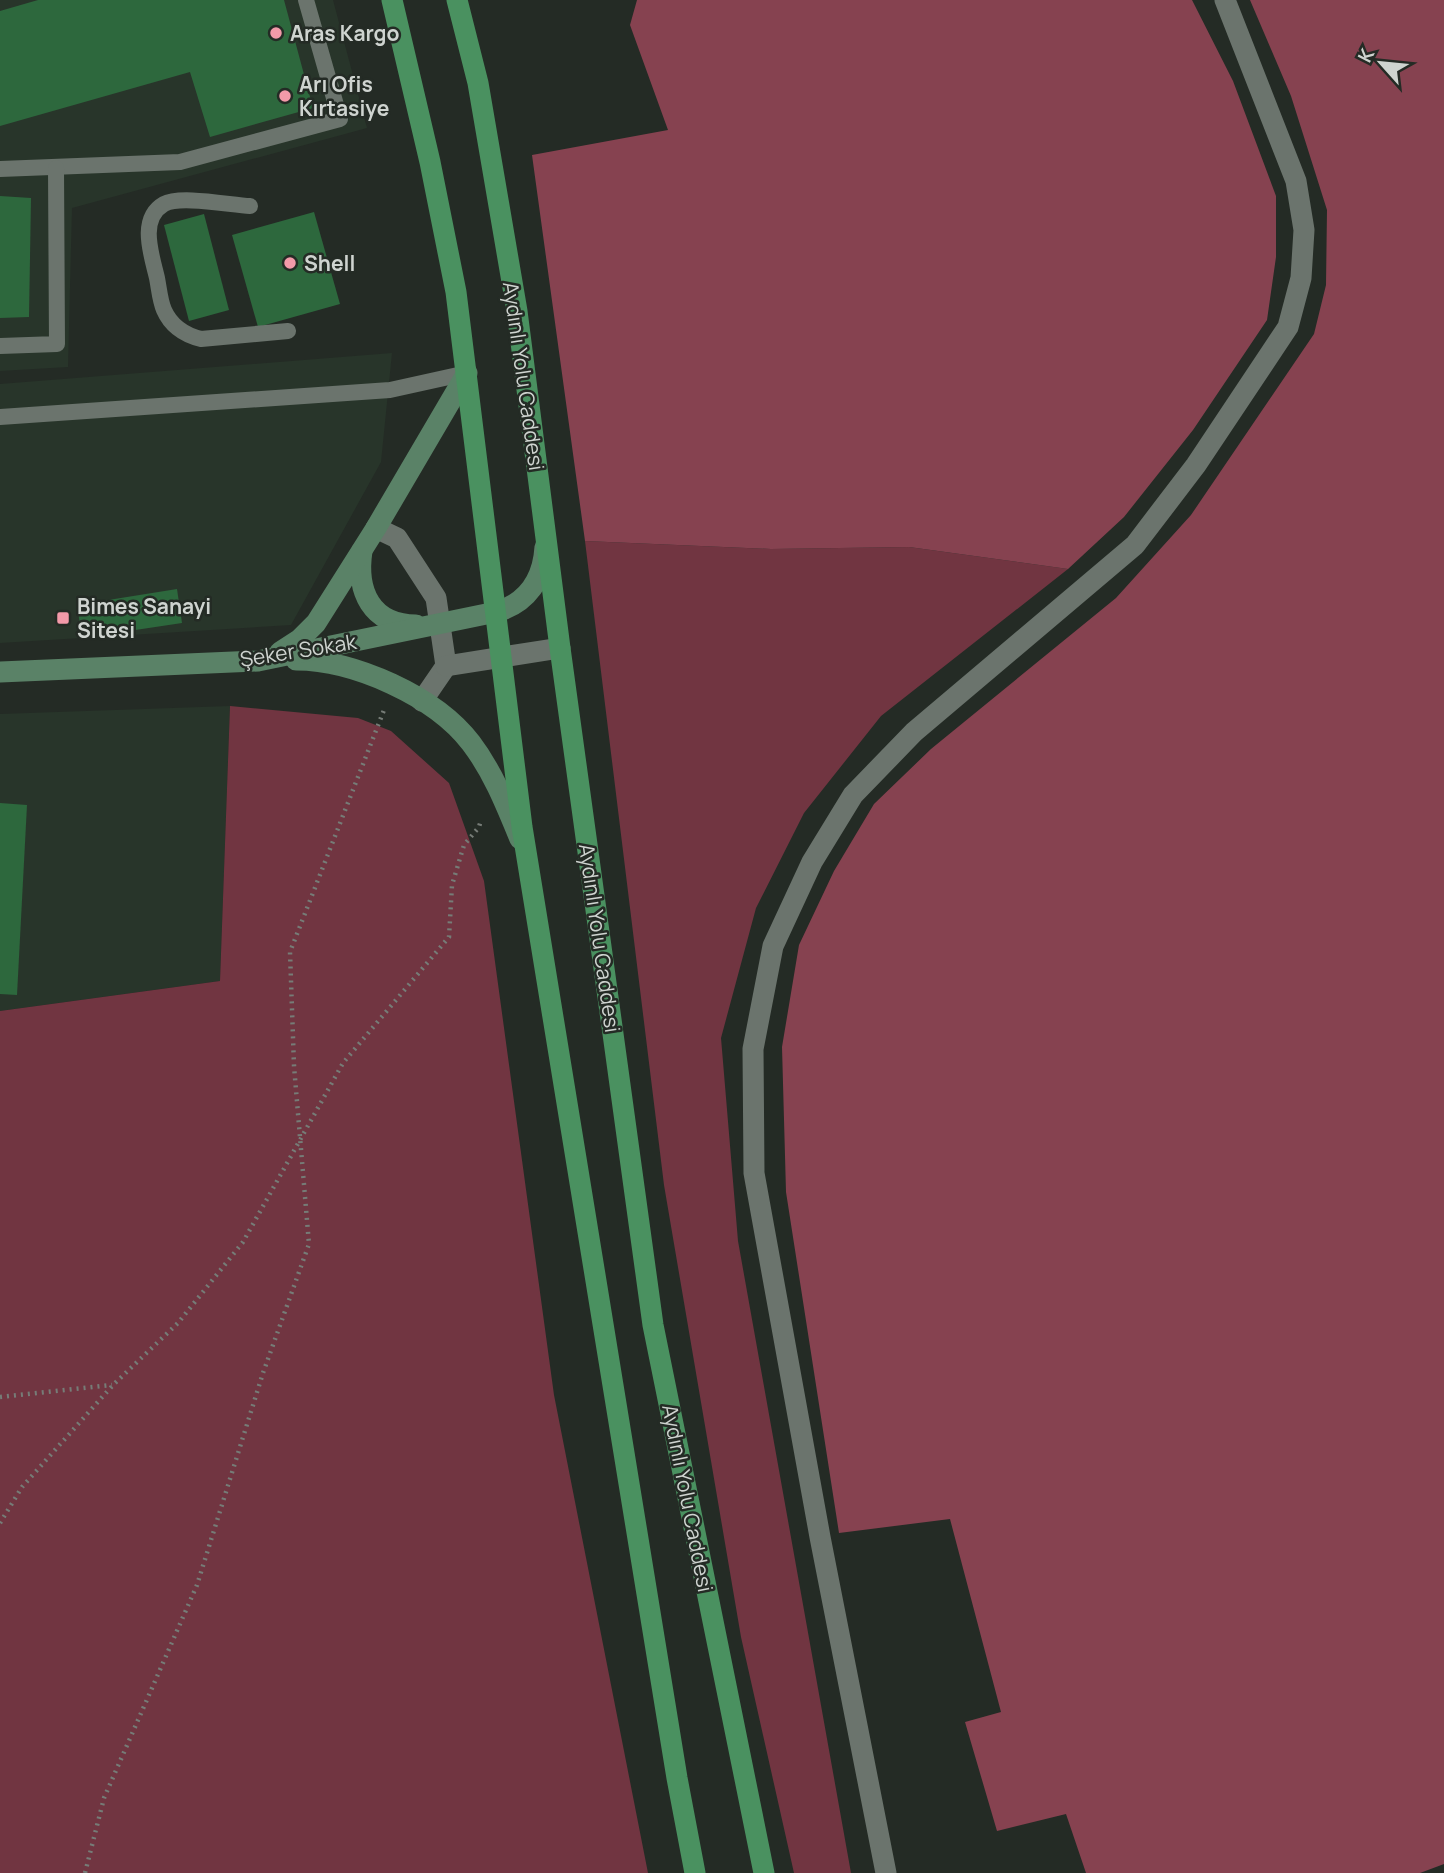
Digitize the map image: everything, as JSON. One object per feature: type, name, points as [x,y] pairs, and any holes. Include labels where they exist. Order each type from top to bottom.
[{"type":"main road","points":[[392,0],[456,292],[527,856],[677,1777],[695,1873]]},
{"type":"main road","name":"Aydınlı Yolu Caddesi","points":[[457,0],[478,83],[517,311],[560,648],[653,1325],[764,1873]]},
{"type":"street","points":[[886,1873],[820,1537],[754,1173],[753,1049],[773,946],[813,862],[853,795],[914,732],[1135,545],[1196,465],[1288,327],[1301,278],[1304,230],[1296,181],[1224,0]]},
{"type":"street","points":[[258,661],[286,649],[316,623],[376,528],[467,373]]},
{"type":"street","points":[[376,528],[397,538],[436,598],[446,666],[422,701]]},
{"type":"street","name":"Şeker Sokak","points":[[0,672],[258,661],[496,612],[510,608],[526,596],[537,581],[544,564],[546,538]]},
{"type":"street","points":[[363,549],[359,571],[362,589],[372,607],[386,618],[407,625],[440,624]]},
{"type":"street","points":[[446,666],[560,648]]},
{"type":"street","points":[[258,661],[305,660],[335,665],[394,684],[435,709],[469,740],[491,772],[527,856]]},
{"type":"lane","points":[[0,169],[180,162],[340,119],[306,0]]},
{"type":"lane","points":[[0,346],[57,344],[56,168]]},
{"type":"lane","points":[[250,206],[180,200],[167,202],[160,207],[149,225],[148,238],[164,310],[187,335],[201,339],[288,331]]},
{"type":"lane","points":[[0,417],[390,390],[467,373]]},
{"type":"path","points":[[85,1873],[104,1798],[197,1585],[263,1373],[309,1244],[294,1066],[290,952],[394,684]]},
{"type":"path","points":[[0,1523],[22,1487],[113,1385],[178,1323],[243,1242],[343,1063],[449,937],[452,885],[464,845],[479,827],[481,816]]},
{"type":"path","points":[[0,1398],[113,1385]]},
{"type":"shaded area","points":[[0,0],[333,0],[367,128],[72,208],[68,367],[0,371]]},
{"type":"shaded area","points":[[637,0],[1192,0],[1233,81],[1276,196],[1276,257],[1267,320],[1193,430],[1124,517],[1068,569],[909,547],[771,549],[585,541],[532,155],[668,130],[630,25]]},
{"type":"shaded area","points":[[1250,0],[1444,0],[1444,1864],[1420,1873],[1086,1873],[1066,1814],[997,1831],[965,1722],[1001,1712],[950,1519],[839,1533],[786,1192],[782,1047],[799,945],[834,871],[874,804],[931,749],[1116,598],[1191,515],[1314,334],[1326,285],[1327,210],[1291,96]]},
{"type":"shaded area","points":[[392,353],[381,462],[291,625],[0,643],[0,384]]},
{"type":"shaded area","points":[[585,541],[771,549],[909,547],[1068,569],[881,716],[804,813],[756,908],[721,1038],[738,1241],[851,1873],[794,1873],[741,1637],[664,1185]]},
{"type":"shaded area","points":[[230,706],[220,981],[0,1011],[0,714]]},
{"type":"shaded area","points":[[230,706],[358,718],[391,731],[449,783],[484,881],[554,1395],[648,1873],[0,1873],[0,1011],[220,981]]},
{"type":"building","points":[[38,0],[284,0],[313,108],[210,137],[190,72],[0,126],[0,11]]},
{"type":"building","points":[[0,196],[31,198],[29,317],[0,318]]},
{"type":"building","points":[[314,212],[340,304],[258,327],[232,235]]},
{"type":"building","points":[[204,214],[229,310],[189,321],[164,225]]},
{"type":"building","points":[[177,589],[182,623],[82,638],[77,605]]},
{"type":"building","points":[[0,803],[27,805],[17,995],[0,994]]},
{"type":"place","name":"Aras Kargo","points":[[276,33]]},
{"type":"place","name":"Arı Ofis Kırtasiye","points":[[285,96]]},
{"type":"place","name":"Shell","points":[[290,263]]},
{"type":"place","name":"Bimes Sanayi Sitesi","points":[[63,618]]}]
